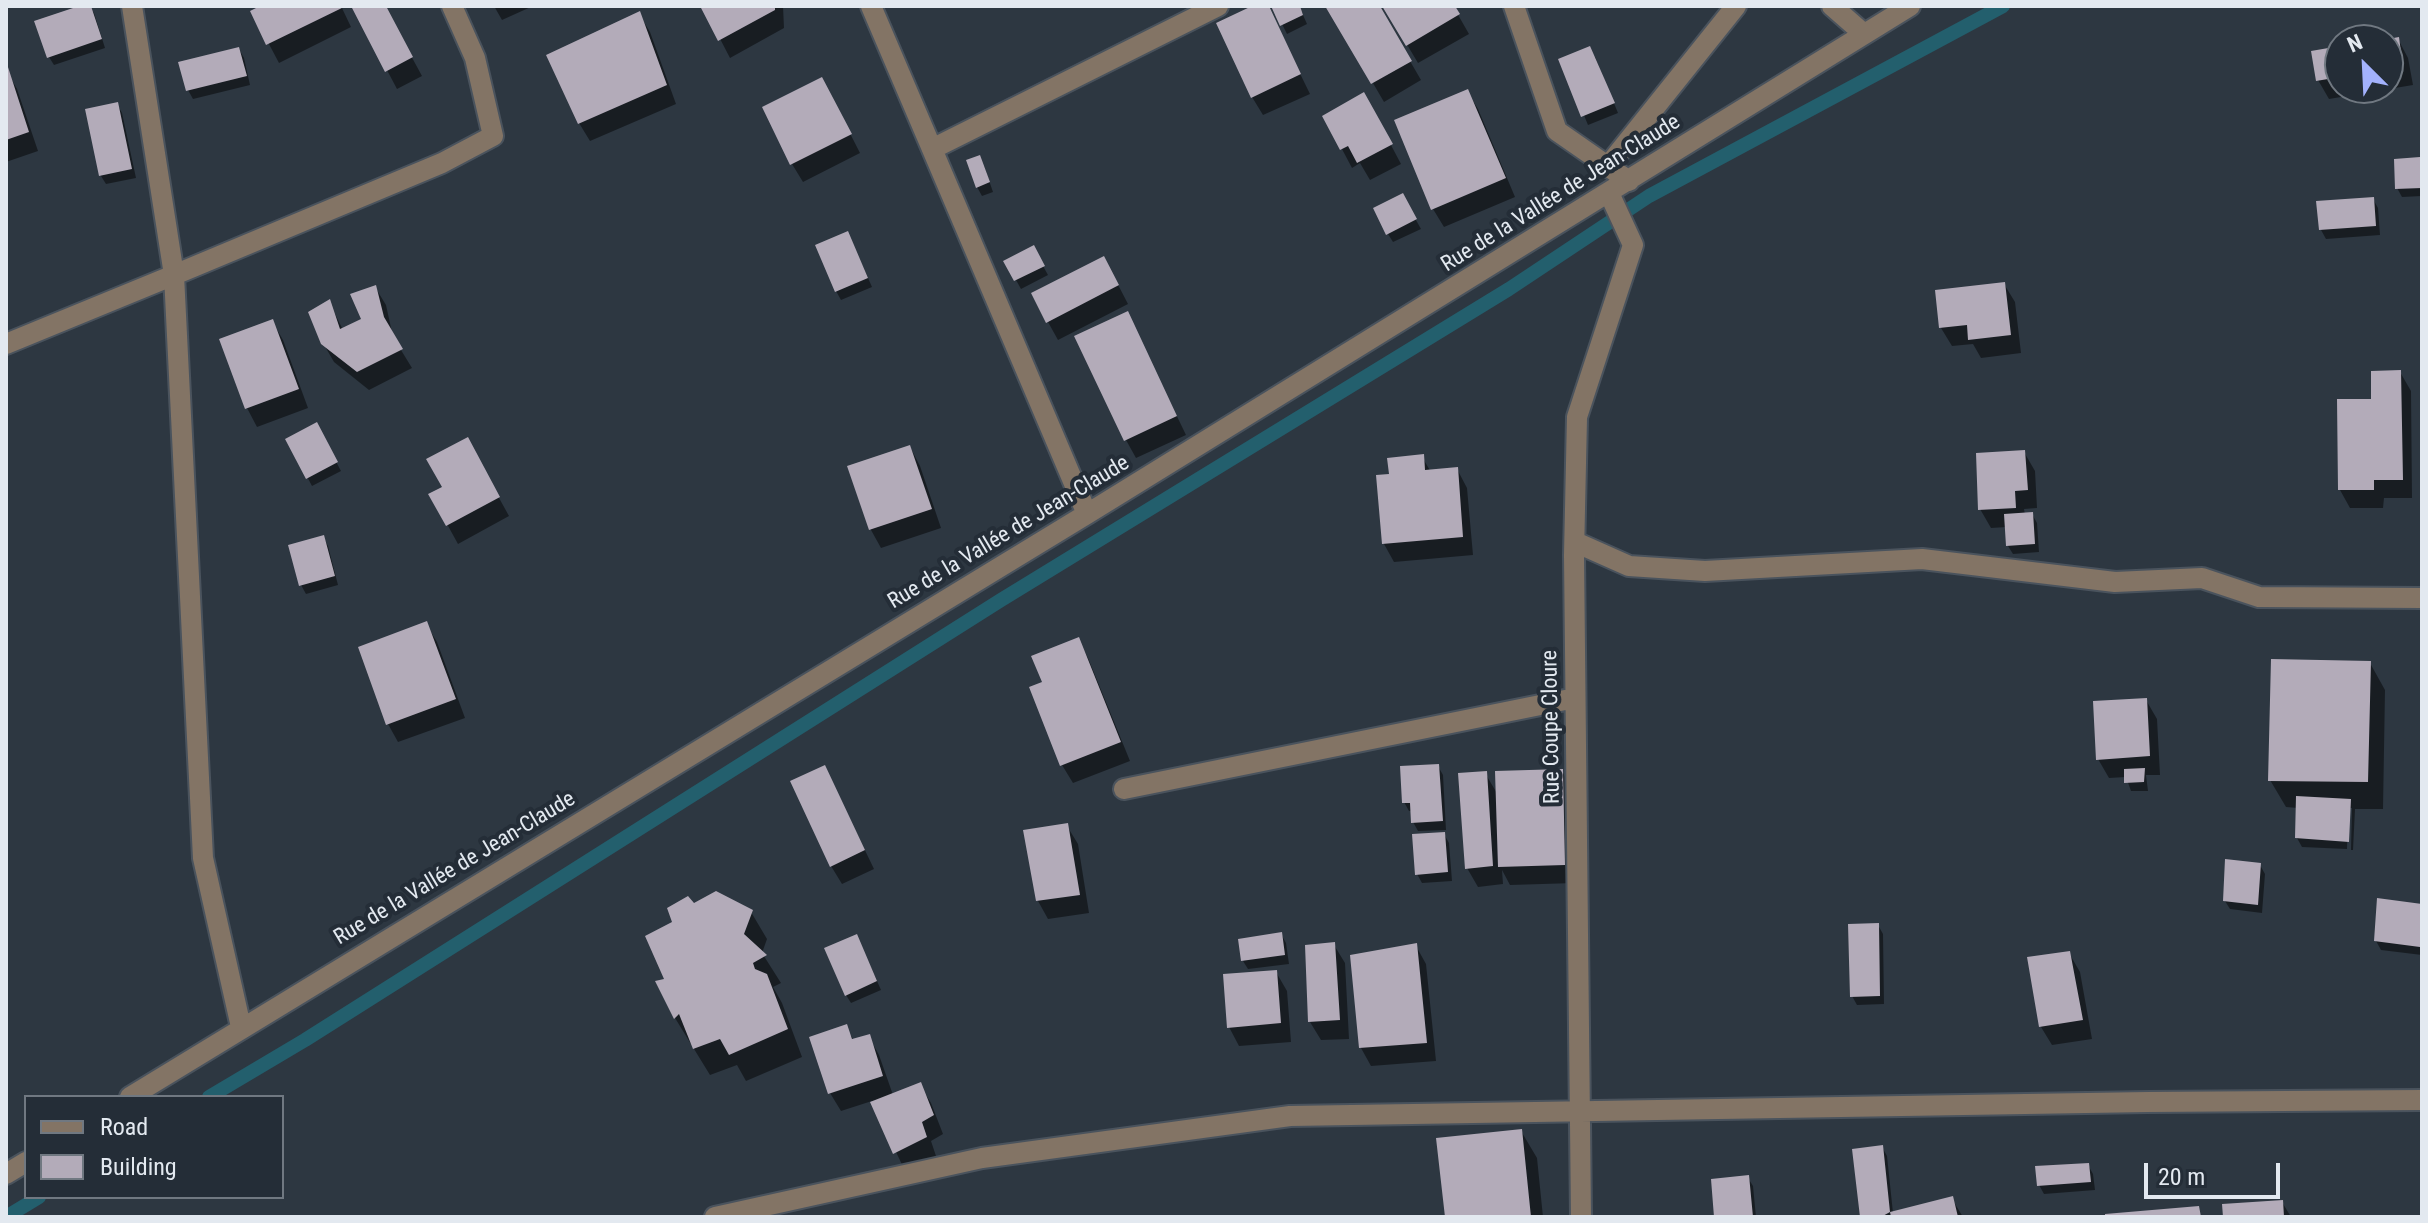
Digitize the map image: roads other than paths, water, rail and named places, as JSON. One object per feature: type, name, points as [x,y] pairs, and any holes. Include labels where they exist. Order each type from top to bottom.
[{"type":"street","points":[[132,6],[174,275],[203,858],[241,1027]]},
{"type":"street","points":[[6,344],[442,163],[493,136],[475,58],[452,6]]},
{"type":"street","points":[[871,6],[1087,514]]},
{"type":"street","points":[[932,149],[1218,6]]},
{"type":"street","points":[[1514,6],[1557,131],[1629,181]]},
{"type":"street","points":[[1608,166],[1736,6]]},
{"type":"street","points":[[1832,6],[1864,34]]},
{"type":"street","name":"Rue de la Vallée de Jean-Claude","points":[[133,1095],[1611,197],[1629,181],[1910,6]]},
{"type":"street","name":"Rue Coupe Cloure","points":[[1581,1217],[1575,698],[1577,417],[1633,245],[1611,197]]},
{"type":"street","points":[[1575,542],[1629,566],[1705,571],[1922,559],[2115,582],[2202,578],[2259,597],[2422,598]]},
{"type":"street","points":[[1124,789],[1575,698]]},
{"type":"street","points":[[715,1217],[982,1158],[1290,1116],[2422,1100]]},
{"type":"street","points":[[6,1174],[24,1163]]},
{"type":"waterway","points":[[212,1095],[305,1040],[1001,600],[1509,289],[1649,196],[2003,6]]},
{"type":"waterway","points":[[6,1217],[36,1199]]}]
